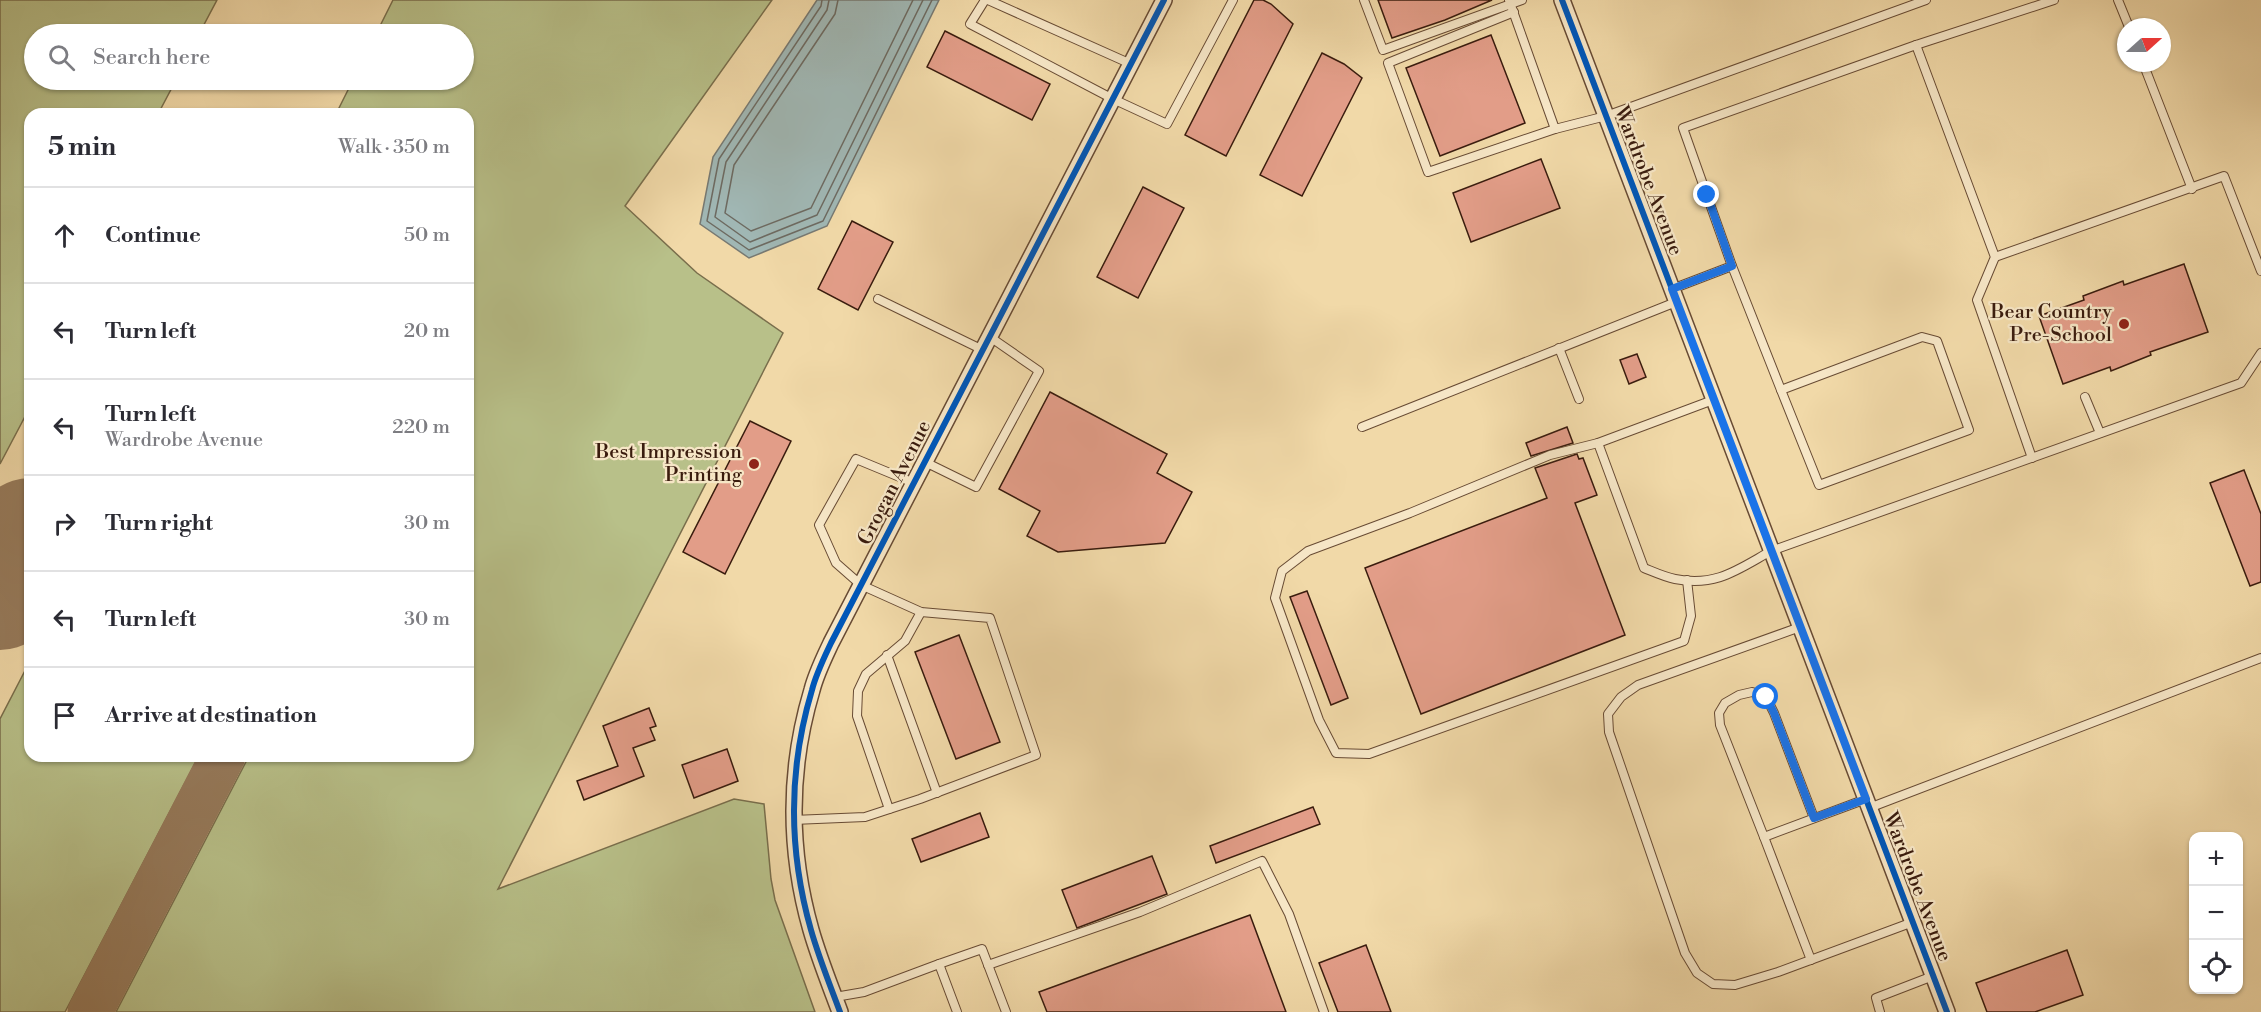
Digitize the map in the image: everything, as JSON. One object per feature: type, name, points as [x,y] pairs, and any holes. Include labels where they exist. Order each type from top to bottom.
[{"type":"street","name":"Grogan Avenue","points":[[837,1005],[811,932],[803,899],[793,831],[795,764],[800,733],[812,687],[831,643],[1164,0]]},
{"type":"street","name":"Wardrobe Avenue","points":[[1562,0],[1947,1012]]},
{"type":"lane","points":[[1131,64],[987,0],[970,24],[1113,99],[1167,123],[1233,0]]},
{"type":"lane","points":[[1365,0],[1383,50],[1511,5]]},
{"type":"lane","points":[[1522,0],[1389,63],[1428,172],[1555,129],[1606,116],[1926,0]]},
{"type":"lane","points":[[1782,390],[1922,337],[1937,341],[1969,430],[1819,485],[1732,266],[1683,128],[1916,45],[2054,0]]},
{"type":"lane","points":[[2118,0],[2125,18]]},
{"type":"lane","points":[[1511,5],[1555,129]]},
{"type":"lane","points":[[1916,45],[1995,257],[1977,300],[2032,458]]},
{"type":"lane","points":[[2146,72],[2192,189]]},
{"type":"lane","points":[[1995,257],[2224,176],[2261,271]]},
{"type":"lane","points":[[1362,428],[1559,348],[1674,296],[1732,266]]},
{"type":"lane","points":[[878,299],[986,343],[1039,371],[976,487],[925,462]]},
{"type":"lane","points":[[1559,348],[1579,399]]},
{"type":"lane","points":[[1598,443],[1644,568],[1674,579],[1707,581],[1723,578],[1771,551],[2241,383],[2261,353]]},
{"type":"lane","points":[[2085,397],[2100,433]]},
{"type":"lane","points":[[1688,580],[1691,616],[1684,641],[1369,754],[1336,753],[1318,720],[1275,598],[1282,571],[1308,551],[1410,513],[1550,455],[1598,443],[1713,400]]},
{"type":"lane","points":[[794,820],[865,817],[937,793],[1036,755],[990,618],[921,612],[861,585],[836,563],[819,525],[856,459],[914,483]]},
{"type":"lane","points":[[889,809],[857,716],[858,691],[866,674],[905,641],[921,612]]},
{"type":"lane","points":[[1800,627],[1638,685],[1621,697],[1608,714],[1609,732],[1685,952],[1697,973],[1713,984],[1735,985],[1778,972],[1912,922]]},
{"type":"lane","points":[[887,655],[937,793]]},
{"type":"lane","points":[[1764,837],[1814,818],[1868,804],[2261,658]]},
{"type":"lane","points":[[1811,960],[1720,725],[1719,713],[1725,703],[1739,695],[1752,692],[1766,697],[1814,818]]},
{"type":"lane","points":[[988,965],[1140,912],[1262,861],[1289,914],[1324,1012]]},
{"type":"lane","points":[[837,1005],[864,992],[982,949],[1006,1012]]},
{"type":"lane","points":[[939,964],[957,1012]]},
{"type":"lane","points":[[1880,1012],[1876,998],[1933,976]]},
{"type":"green space","points":[[0,0],[217,0],[204,24],[24,24],[24,90],[171,90],[161,108],[24,108],[24,418],[0,464]]},
{"type":"green space","points":[[393,0],[772,0],[625,206],[697,273],[783,333],[498,889],[734,799],[764,804],[775,900],[815,1012],[116,1012],[246,762],[474,762],[474,108],[339,108],[348,90],[474,90],[474,24],[381,24]]},
{"type":"green space","points":[[24,673],[24,762],[196,762],[65,1012],[0,1012],[0,719]]},
{"type":"water","points":[[817,0],[939,0],[827,226],[749,258],[700,224],[713,157]]},
{"type":"building","points":[[1254,0],[1263,0],[1271,4],[1293,24],[1226,156],[1185,135]]},
{"type":"building","points":[[1378,0],[1492,0],[1445,20],[1392,38]]},
{"type":"building","points":[[945,31],[1050,84],[1032,120],[927,67]]},
{"type":"building","points":[[1491,35],[1525,123],[1440,156],[1406,68]]},
{"type":"building","points":[[1322,53],[1344,64],[1362,78],[1302,196],[1260,175]]},
{"type":"building","points":[[1541,159],[1560,208],[1471,242],[1453,193]]},
{"type":"building","points":[[1143,187],[1184,208],[1138,298],[1097,277]]},
{"type":"building","points":[[852,221],[893,242],[858,310],[818,289]]},
{"type":"building","name":"Bear Country Pre-School","points":[[2184,264],[2208,332],[2150,352],[2151,355],[2111,371],[2110,367],[2063,384],[2039,316],[2084,300],[2083,296],[2123,281],[2124,285]]},
{"type":"building","points":[[1637,354],[1646,377],[1629,384],[1620,360]]},
{"type":"building","points":[[1050,392],[1167,454],[1157,473],[1192,492],[1165,543],[1058,552],[1027,536],[1040,511],[999,489]]},
{"type":"building","points":[[750,421],[791,441],[725,574],[683,552]]},
{"type":"building","points":[[1567,427],[1573,443],[1531,456],[1526,443]]},
{"type":"building","points":[[1577,454],[1579,459],[1583,458],[1597,495],[1575,503],[1625,635],[1421,714],[1365,568],[1547,498],[1535,468]]},
{"type":"building","points":[[2244,470],[2261,514],[2261,582],[2250,586],[2210,483]]},
{"type":"building","points":[[1307,591],[1348,698],[1331,705],[1290,597]]},
{"type":"building","points":[[959,635],[1000,742],[956,759],[915,652]]},
{"type":"building","points":[[649,708],[656,726],[650,728],[655,740],[633,748],[644,776],[584,800],[577,781],[618,766],[603,726]]},
{"type":"building","points":[[727,749],[738,781],[694,798],[682,765]]},
{"type":"building","points":[[1313,807],[1320,824],[1216,863],[1210,846]]},
{"type":"building","points":[[980,813],[989,837],[921,862],[912,839]]},
{"type":"building","points":[[1152,856],[1167,894],[1077,928],[1062,890]]},
{"type":"building","points":[[1250,915],[1286,1012],[1047,1012],[1039,992]]},
{"type":"building","points":[[1366,945],[1391,1012],[1338,1012],[1319,963]]},
{"type":"building","points":[[2067,950],[2083,995],[2035,1012],[1987,1012],[1976,983]]},
{"type":"taxiway","points":[[90,1012],[220,762]]},
{"type":"runway","points":[[0,593],[24,547]]},
{"type":"cycle path","points":[[840,1012],[821,961],[803,900],[795,840],[794,810],[798,750],[814,684],[831,643],[1164,0]]},
{"type":"cycle path","points":[[1562,0],[1947,1012]]},
{"type":"place","name":"Bear Country Pre-School","points":[[2124,324]]},
{"type":"place","name":"Best Impression Printing","points":[[754,464]]},
{"type":"route","points":[[1707,195],[1732,266],[1672,289],[1866,799],[1814,818],[1766,697]]}]
